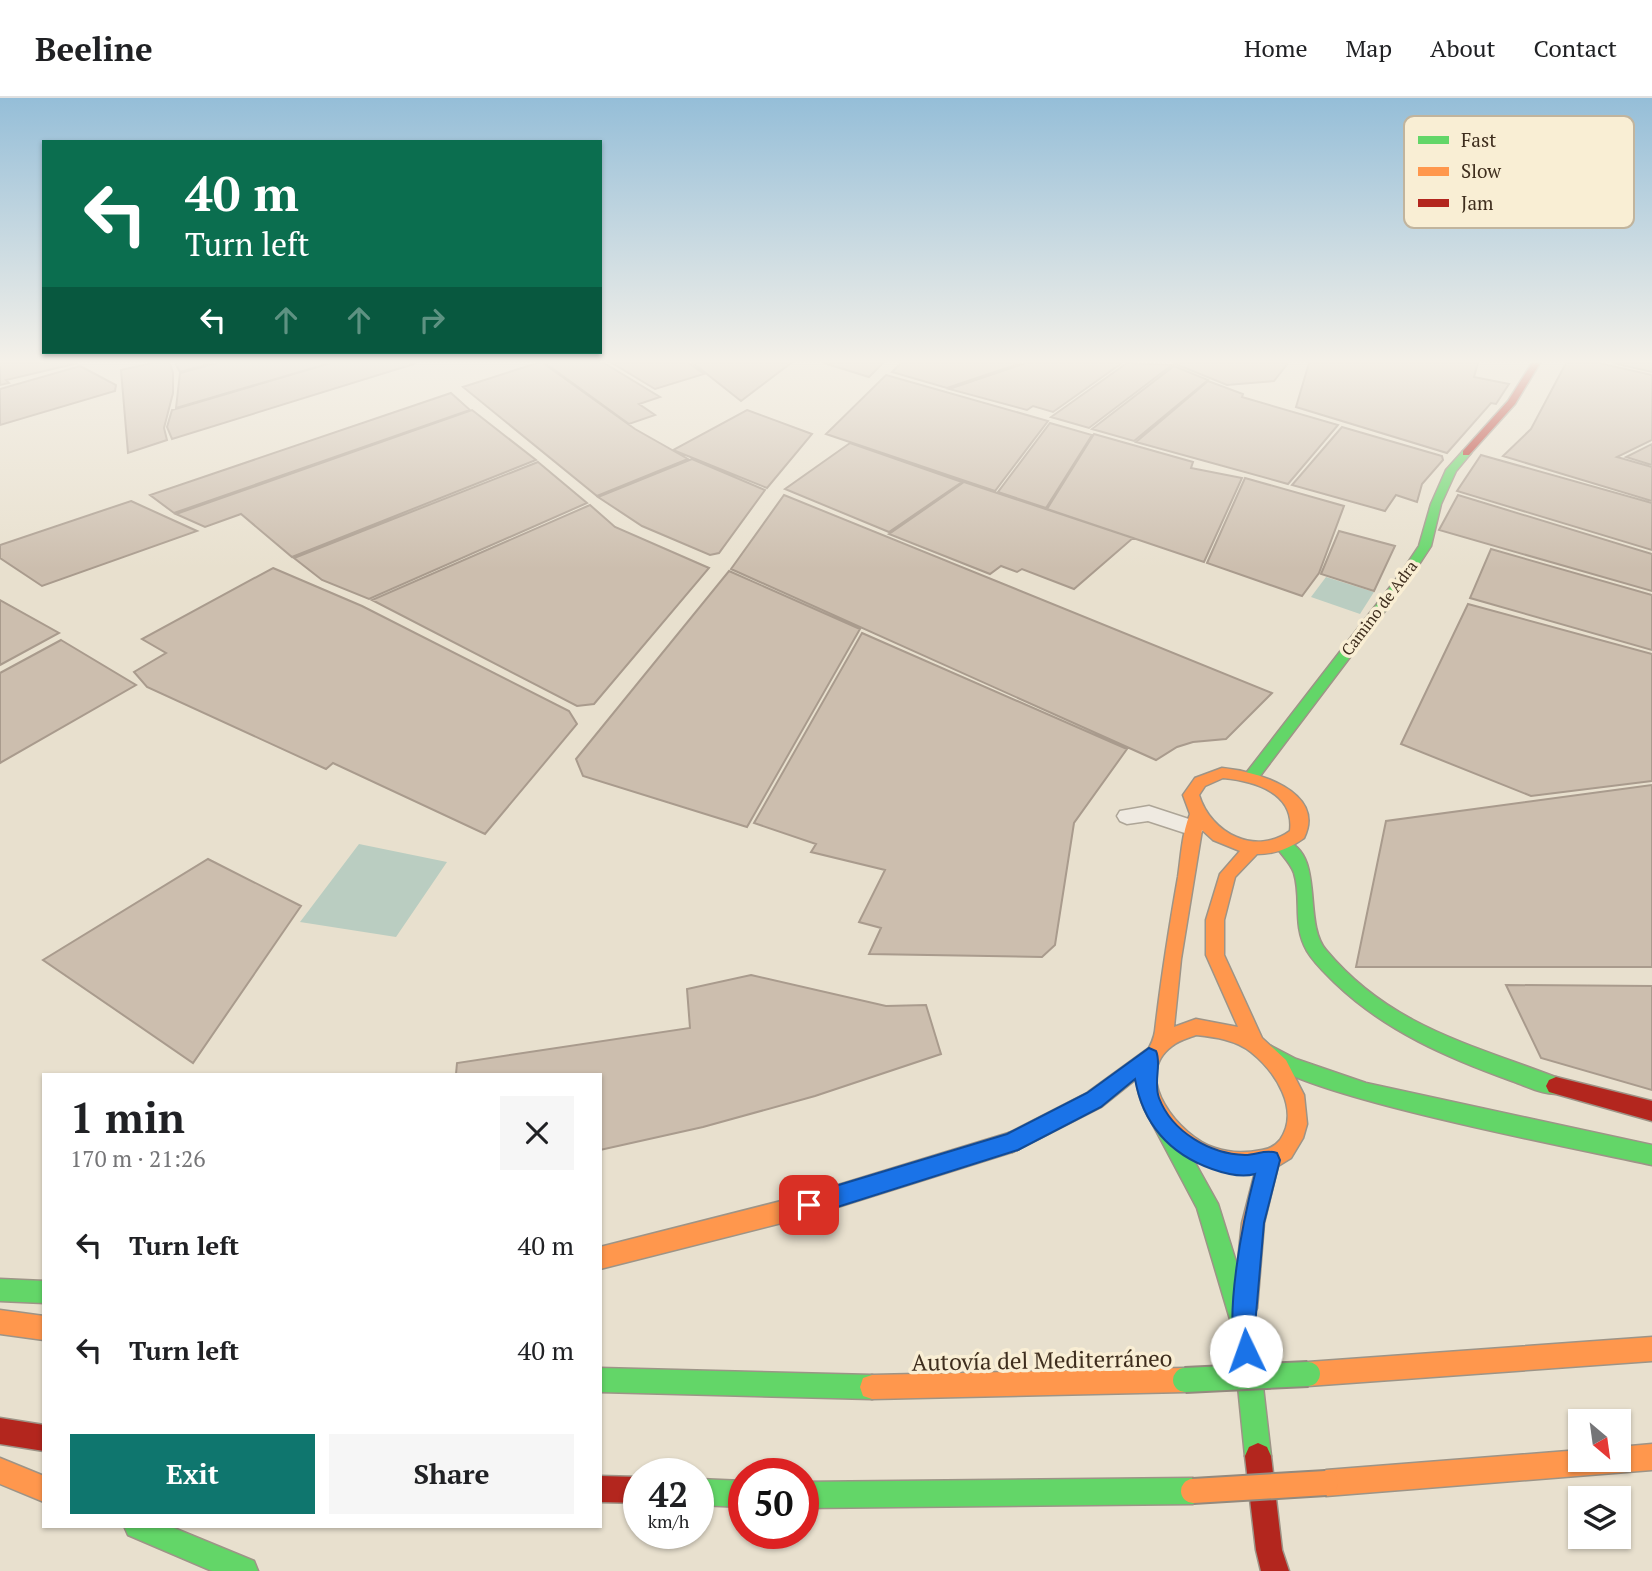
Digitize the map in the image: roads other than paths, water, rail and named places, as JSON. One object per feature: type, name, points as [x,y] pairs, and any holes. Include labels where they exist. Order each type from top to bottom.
[{"type":"main road","name":"Camino de Adra","points":[[1252,776],[1406,575],[1425,546],[1436,503],[1451,470],[1486,432]]},
{"type":"main road","points":[[1163,1039],[1172,959],[1195,822],[1190,799],[1198,782],[1222,773],[1252,776],[1284,792],[1295,803],[1301,816],[1301,828],[1295,838],[1284,846],[1252,849],[1219,838],[1195,822]]},
{"type":"main road","points":[[1284,846],[1296,857],[1303,869],[1304,925],[1316,951],[1343,981],[1379,1010],[1425,1036],[1536,1082],[1652,1111]]},
{"type":"main road","points":[[1162,1123],[1179,1141],[1201,1155],[1225,1163],[1248,1165],[1269,1160],[1286,1149],[1297,1133],[1299,1113],[1294,1091],[1283,1071],[1261,1049],[1215,955],[1215,920],[1228,874],[1252,849]]},
{"type":"main road","points":[[602,1257],[809,1205],[1011,1143],[1094,1100],[1149,1057],[1163,1039],[1178,1031],[1196,1027],[1216,1028],[1236,1034],[1290,1066],[1366,1092],[1652,1155]]},
{"type":"main road","points":[[1149,1057],[1145,1078],[1149,1100],[1207,1204],[1244,1326],[1269,1550],[1275,1571]]},
{"type":"main road","points":[[1244,1326],[1253,1223],[1269,1160]]},
{"type":"main road","points":[[0,1290],[42,1292]]},
{"type":"main road","points":[[0,1322],[42,1328]]},
{"type":"main road","name":"Autovía del Mediterráneo","points":[[602,1380],[841,1388],[1185,1380],[1308,1374],[1652,1349]]},
{"type":"main road","points":[[0,1431],[42,1438]]},
{"type":"main road","points":[[819,1496],[1193,1491],[1652,1457]]},
{"type":"main road","points":[[0,1471],[42,1488]]},
{"type":"main road","points":[[602,1489],[623,1490]]},
{"type":"main road","points":[[142,1528],[244,1571]]},
{"type":"main road","points":[[1264,1571],[1269,1550]]},
{"type":"street","points":[[1127,816],[1149,813],[1195,822]]}]
